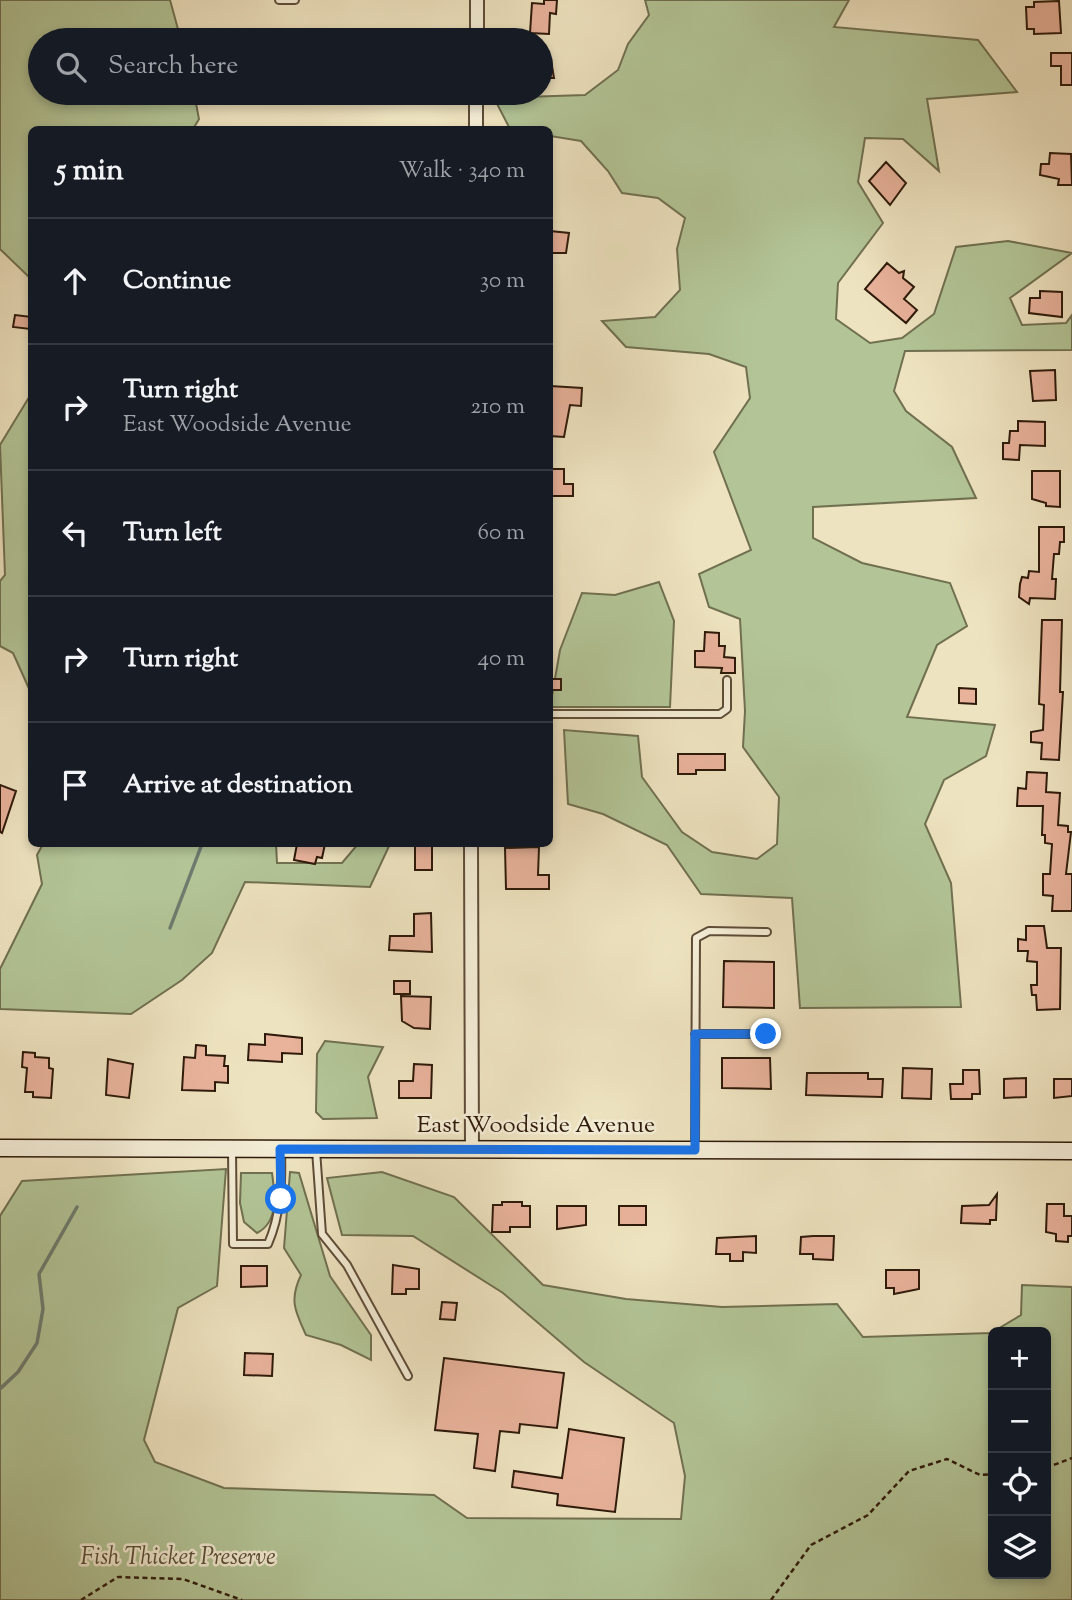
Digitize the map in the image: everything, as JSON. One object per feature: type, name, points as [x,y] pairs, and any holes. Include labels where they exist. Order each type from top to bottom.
[{"type":"main road","name":"East Woodside Avenue","points":[[0,1148],[1072,1151]]},
{"type":"street","points":[[477,0],[477,28]]},
{"type":"street","points":[[476,105],[476,126]]},
{"type":"street","points":[[471,847],[472,1149]]},
{"type":"lane","points":[[279,1],[295,0]]},
{"type":"lane","points":[[553,714],[720,714],[727,709],[727,680]]},
{"type":"lane","points":[[695,1150],[696,938],[709,931],[767,932]]},
{"type":"lane","points":[[695,1034],[766,1034]]},
{"type":"lane","points":[[232,1148],[233,1244],[268,1244],[276,1225],[281,1199],[280,1149]]},
{"type":"lane","points":[[316,1149],[322,1234],[348,1265],[408,1376]]},
{"type":"path","points":[[1051,1466],[1072,1458]]},
{"type":"path","points":[[771,1600],[811,1545],[868,1515],[909,1471],[947,1459],[980,1475],[988,1474]]},
{"type":"path","points":[[81,1600],[118,1577],[183,1578],[242,1600]]},
{"type":"green space","points":[[0,0],[170,0],[178,28],[28,28],[28,105],[196,105],[199,119],[195,126],[28,126],[28,276],[0,249]]},
{"type":"green space","points":[[645,0],[849,0],[834,27],[978,40],[1017,92],[927,99],[939,171],[903,139],[865,138],[858,182],[883,223],[838,283],[836,319],[870,343],[902,338],[934,314],[956,247],[1008,241],[1072,253],[1010,298],[1022,325],[1066,323],[1072,315],[1072,350],[905,351],[894,391],[906,411],[952,447],[976,498],[813,507],[813,538],[862,563],[950,583],[967,626],[937,645],[907,717],[995,725],[986,756],[944,780],[925,824],[951,883],[961,1007],[800,1008],[792,898],[701,894],[667,845],[603,814],[568,804],[564,730],[638,736],[642,777],[682,832],[712,852],[757,859],[777,844],[779,797],[743,747],[745,711],[740,619],[709,607],[699,574],[751,550],[714,452],[750,398],[746,367],[709,354],[626,347],[602,321],[655,317],[680,290],[677,249],[685,218],[658,198],[622,193],[608,171],[581,141],[553,136],[553,126],[508,126],[498,105],[553,105],[553,96],[585,95],[618,70],[628,44],[649,15]]},
{"type":"green space","points":[[28,399],[28,686],[13,653],[0,646],[0,581],[5,575],[0,445]]},
{"type":"green space","points":[[659,582],[674,621],[670,707],[553,707],[560,650],[582,593],[615,595]]},
{"type":"green space","points":[[41,847],[276,847],[277,863],[342,863],[355,847],[389,847],[370,887],[245,882],[212,953],[182,980],[131,1014],[0,1009],[0,969],[42,884],[37,855]]},
{"type":"green space","points":[[325,1041],[383,1047],[368,1077],[377,1118],[323,1119],[316,1112],[317,1054]]},
{"type":"green space","name":"Fish Thicket Preserve","points":[[226,1169],[217,1286],[178,1308],[144,1440],[155,1462],[224,1488],[434,1495],[467,1518],[681,1519],[685,1476],[674,1423],[584,1362],[503,1293],[413,1236],[342,1235],[327,1178],[382,1172],[454,1197],[543,1285],[626,1299],[722,1307],[837,1304],[863,1337],[988,1333],[988,1579],[1051,1579],[1051,1327],[1001,1327],[1021,1315],[1022,1285],[1072,1287],[1072,1600],[0,1600],[0,1216],[22,1181]]},
{"type":"green space","points":[[290,1172],[299,1173],[330,1276],[371,1335],[371,1360],[341,1345],[306,1335],[302,1327],[294,1299],[301,1275],[284,1248]]},
{"type":"green space","points":[[241,1173],[272,1173],[272,1215],[264,1228],[257,1233],[244,1222],[240,1203]]},
{"type":"building","points":[[544,0],[557,0],[556,14],[550,13],[549,28],[530,28],[532,3],[544,4]]},
{"type":"building","points":[[1059,1],[1061,33],[1034,34],[1034,29],[1027,29],[1026,7],[1034,7],[1034,2]]},
{"type":"building","points":[[1051,53],[1072,53],[1072,85],[1061,85],[1061,66],[1051,66]]},
{"type":"building","points":[[1050,153],[1071,154],[1072,185],[1058,185],[1059,179],[1040,175],[1041,164],[1049,164]]},
{"type":"building","points":[[886,162],[906,183],[890,205],[869,181]]},
{"type":"building","points":[[553,231],[569,233],[566,253],[553,253]]},
{"type":"building","points":[[887,263],[899,273],[904,271],[903,278],[914,287],[904,299],[917,310],[906,323],[865,289]]},
{"type":"building","points":[[1040,291],[1062,292],[1062,317],[1029,313],[1030,298],[1040,298]]},
{"type":"building","points":[[15,315],[28,317],[28,329],[13,327]]},
{"type":"building","points":[[1055,370],[1056,400],[1033,401],[1030,371]]},
{"type":"building","points":[[553,386],[582,388],[581,406],[570,405],[564,437],[553,436]]},
{"type":"building","points":[[1018,421],[1045,422],[1045,446],[1020,445],[1019,460],[1003,459],[1003,443],[1009,443],[1010,431],[1018,431]]},
{"type":"building","points":[[553,469],[564,469],[564,484],[573,484],[573,496],[553,496]]},
{"type":"building","points":[[1032,471],[1060,471],[1060,507],[1046,506],[1046,503],[1032,499]]},
{"type":"building","points":[[1039,527],[1064,527],[1064,542],[1060,542],[1059,554],[1054,554],[1052,579],[1056,579],[1055,599],[1030,598],[1029,604],[1019,597],[1020,584],[1022,577],[1028,578],[1029,571],[1039,572]]},
{"type":"building","points":[[1042,620],[1062,620],[1060,692],[1063,692],[1059,760],[1041,759],[1042,743],[1031,742],[1031,732],[1043,730],[1044,705],[1039,704]]},
{"type":"building","points":[[705,632],[719,633],[719,646],[725,646],[724,657],[735,658],[735,673],[721,673],[722,668],[695,667],[695,651],[704,651]]},
{"type":"building","points":[[553,679],[561,679],[561,690],[553,690]]},
{"type":"building","points":[[959,688],[976,689],[976,704],[959,703]]},
{"type":"building","points":[[678,754],[725,754],[725,770],[696,770],[696,774],[678,774]]},
{"type":"building","points":[[1027,772],[1047,773],[1046,792],[1060,793],[1058,825],[1068,826],[1068,832],[1071,832],[1066,874],[1072,874],[1072,911],[1052,911],[1053,896],[1043,895],[1043,874],[1050,874],[1052,844],[1045,843],[1045,835],[1042,835],[1043,806],[1017,806],[1018,788],[1026,789]]},
{"type":"building","points":[[0,785],[16,791],[2,833],[0,832]]},
{"type":"building","points":[[296,847],[324,847],[322,858],[317,857],[315,864],[294,860]]},
{"type":"building","points":[[415,847],[432,847],[432,870],[415,870]]},
{"type":"building","points":[[539,847],[538,875],[549,875],[549,889],[506,889],[505,848]]},
{"type":"building","points":[[431,913],[432,952],[389,950],[390,936],[414,936],[414,914]]},
{"type":"building","points":[[1026,926],[1044,926],[1047,948],[1061,948],[1060,1009],[1037,1010],[1036,995],[1032,995],[1031,985],[1037,985],[1037,962],[1027,961],[1028,951],[1018,951],[1018,939],[1026,940]]},
{"type":"building","points":[[724,961],[774,962],[774,1008],[723,1007]]},
{"type":"building","points":[[394,981],[410,981],[410,994],[394,994]]},
{"type":"building","points":[[401,996],[431,997],[430,1029],[414,1028],[402,1021]]},
{"type":"building","points":[[265,1034],[302,1038],[302,1054],[282,1053],[282,1062],[248,1060],[249,1044],[265,1045]]},
{"type":"building","points":[[196,1045],[206,1046],[206,1055],[225,1056],[228,1083],[215,1082],[215,1091],[182,1090],[184,1057],[195,1058]]},
{"type":"building","points":[[23,1052],[35,1053],[35,1057],[49,1058],[49,1068],[53,1069],[51,1098],[33,1097],[33,1092],[25,1092],[27,1068],[22,1067]]},
{"type":"building","points":[[722,1058],[770,1058],[771,1089],[722,1088]]},
{"type":"building","points":[[108,1059],[133,1064],[129,1098],[106,1095]]},
{"type":"building","points":[[414,1064],[432,1065],[431,1098],[399,1098],[399,1081],[413,1081]]},
{"type":"building","points":[[903,1068],[932,1069],[931,1099],[902,1098]]},
{"type":"building","points":[[963,1070],[979,1070],[980,1094],[972,1094],[972,1099],[951,1099],[950,1084],[963,1084]]},
{"type":"building","points":[[807,1073],[868,1073],[868,1079],[883,1079],[882,1097],[806,1095]]},
{"type":"building","points":[[1026,1078],[1026,1097],[1004,1098],[1004,1079]]},
{"type":"building","points":[[1054,1079],[1072,1079],[1072,1096],[1054,1098]]},
{"type":"building","points":[[997,1194],[996,1220],[990,1220],[990,1224],[961,1223],[962,1206],[989,1205]]},
{"type":"building","points":[[502,1202],[522,1202],[522,1206],[530,1206],[530,1227],[510,1227],[510,1232],[492,1232],[493,1205],[502,1205]]},
{"type":"building","points":[[1047,1204],[1064,1204],[1064,1216],[1072,1216],[1072,1236],[1068,1236],[1068,1242],[1056,1241],[1056,1234],[1046,1232]]},
{"type":"building","points":[[557,1206],[586,1206],[586,1225],[557,1229]]},
{"type":"building","points":[[619,1206],[646,1206],[646,1225],[619,1225]]},
{"type":"building","points":[[756,1236],[756,1253],[743,1252],[743,1261],[730,1261],[730,1254],[716,1254],[717,1238]]},
{"type":"building","points":[[834,1236],[833,1260],[813,1259],[813,1254],[800,1254],[801,1237]]},
{"type":"building","points":[[393,1265],[419,1269],[419,1289],[406,1289],[406,1294],[392,1294]]},
{"type":"building","points":[[241,1266],[267,1266],[267,1286],[241,1287]]},
{"type":"building","points":[[886,1270],[919,1270],[919,1289],[894,1294],[894,1288],[886,1288]]},
{"type":"building","points":[[442,1302],[457,1303],[455,1320],[440,1319]]},
{"type":"building","points":[[245,1353],[273,1354],[272,1376],[244,1375]]},
{"type":"building","points":[[444,1358],[564,1373],[557,1428],[520,1424],[519,1433],[500,1431],[495,1471],[474,1468],[478,1434],[435,1430]]},
{"type":"building","points":[[569,1429],[624,1438],[615,1512],[557,1505],[558,1494],[512,1487],[514,1471],[562,1478]]},
{"type":"waterway","points":[[170,928],[201,847]]},
{"type":"waterway","points":[[0,1389],[18,1372],[37,1343],[43,1309],[39,1274],[77,1207]]},
{"type":"route","points":[[281,1199],[280,1149],[695,1150],[695,1034],[766,1034]]}]
